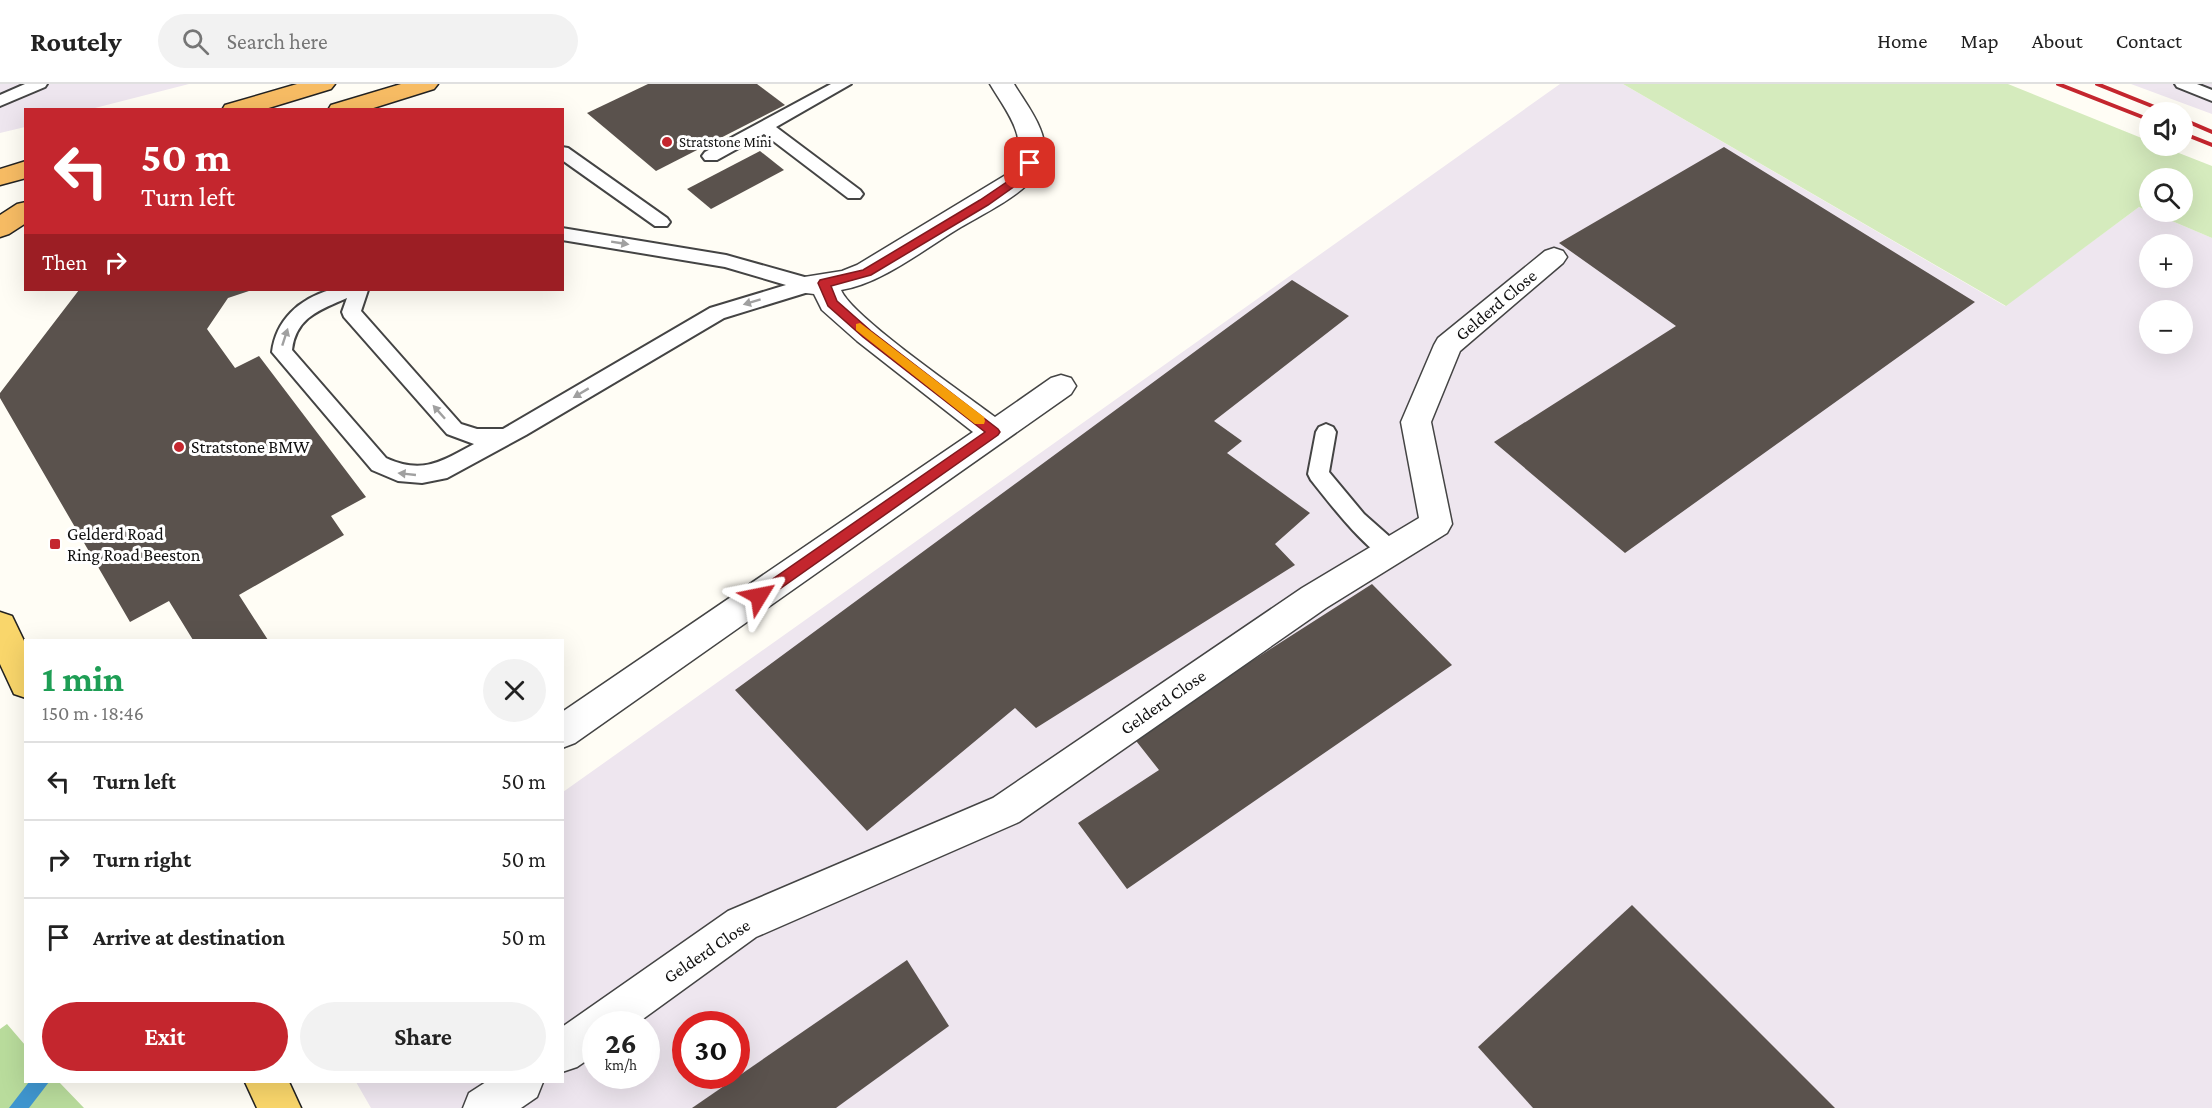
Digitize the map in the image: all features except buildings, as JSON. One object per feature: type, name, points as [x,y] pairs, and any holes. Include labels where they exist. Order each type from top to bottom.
[{"type":"highway","points":[[241,108],[323,84]]},
{"type":"highway","points":[[347,108],[426,84]]},
{"type":"highway","points":[[0,177],[24,170]]},
{"type":"highway","points":[[0,211],[24,204]]},
{"type":"highway","points":[[0,228],[24,211]]},
{"type":"main road","points":[[0,626],[24,679]]},
{"type":"main road","points":[[267,1083],[280,1108]]},
{"type":"street","points":[[816,284],[845,280],[867,272],[1018,179],[1030,163],[1032,147],[1029,130],[1002,84]]},
{"type":"street","name":"Gelderd Close","points":[[620,1011],[742,924],[1006,810],[1314,598],[1436,524],[1416,422],[1448,345],[1554,257]]},
{"type":"street","points":[[816,284],[832,303],[867,334],[994,432]]},
{"type":"street","points":[[564,731],[1061,386]]},
{"type":"street","points":[[564,1051],[582,1038]]},
{"type":"street","points":[[484,1108],[521,1083]]},
{"type":"lane","points":[[0,101],[39,84]]},
{"type":"lane","points":[[711,156],[843,84]]},
{"type":"lane","points":[[2183,84],[2212,96]]},
{"type":"lane","points":[[765,127],[854,194]]},
{"type":"lane","points":[[564,153],[661,222]]},
{"type":"lane","points":[[564,234],[726,261],[816,284]]},
{"type":"lane","points":[[345,291],[303,311],[290,323],[282,337],[282,352],[379,464],[398,473],[422,476],[440,472],[509,435],[717,313],[816,284]]},
{"type":"lane","points":[[359,291],[351,312],[454,429],[480,438],[490,439],[509,435]]},
{"type":"lane","points":[[1326,432],[1318,474],[1356,520],[1391,551]]},
{"type":"shaded area","points":[[0,84],[189,84],[95,108],[24,108],[24,127],[0,133]]},
{"type":"shaded area","points":[[1560,84],[1623,84],[2005,306],[2139,207],[2139,222],[2174,222],[2212,238],[2212,1108],[371,1108],[357,1083],[564,1083],[564,791]]},
{"type":"shaded area","points":[[2131,84],[2212,84],[2212,114],[2193,107],[2193,102],[2180,102]]},
{"type":"green space","points":[[1623,84],[2008,84],[2139,137],[2139,156],[2186,156],[2212,166],[2212,238],[2174,222],[2193,222],[2193,168],[2139,168],[2139,207],[2006,306]]},
{"type":"green space","points":[[7,1024],[24,1044],[24,1083],[60,1083],[84,1108],[0,1108],[0,1029]]},
{"type":"waterway","points":[[18,1108],[39,1083]]},
{"type":"railway","points":[[2058,84],[2139,116]]},
{"type":"railway","points":[[2097,84],[2142,102]]},
{"type":"railway","points":[[2193,124],[2212,132]]},
{"type":"railway","points":[[2193,137],[2212,145]]},
{"type":"slow traffic","points":[[860,327],[979,421]]},
{"type":"place","name":"Stratstone Mini","points":[[667,142]]},
{"type":"place","name":"Stratstone BMW","points":[[179,447]]},
{"type":"place","name":"Gelderd Road Ring Road Beeston","points":[[55,544]]},
{"type":"route","points":[[759,596],[994,432],[867,334],[832,303],[824,283],[845,280],[867,272],[984,202],[1018,179],[1030,163]]}]
